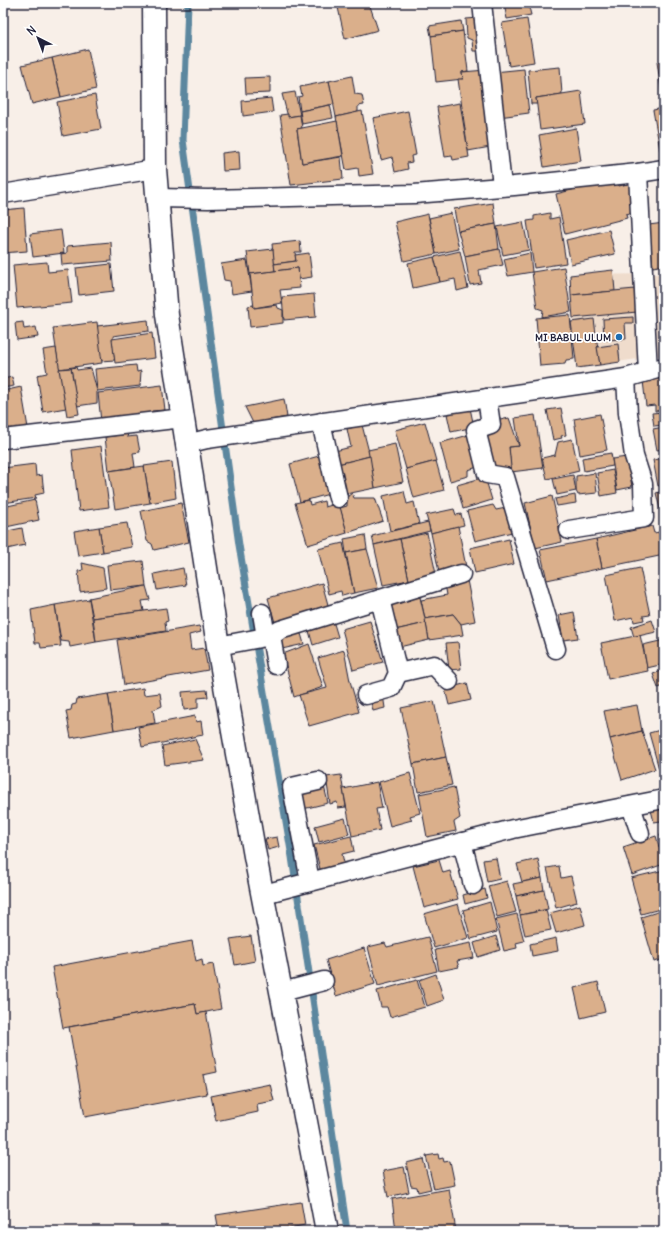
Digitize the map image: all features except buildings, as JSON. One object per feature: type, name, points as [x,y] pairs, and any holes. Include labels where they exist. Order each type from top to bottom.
[{"type":"main road","points":[[154,3],[155,170],[167,198],[166,306],[218,646],[255,856],[270,892],[290,990],[327,1231]]},
{"type":"street","points":[[482,3],[502,186]]},
{"type":"street","points":[[167,198],[208,199],[408,194],[638,173],[664,169]]},
{"type":"street","points":[[3,194],[155,170]]},
{"type":"street","points":[[186,444],[207,439],[626,378],[656,370],[638,173]]},
{"type":"street","points":[[569,530],[644,518],[643,484],[634,456],[628,413],[626,378]]},
{"type":"street","points":[[487,398],[490,426],[476,430],[488,474],[505,477],[556,649]]},
{"type":"street","points":[[3,439],[183,418]]},
{"type":"street","points":[[321,422],[338,498]]},
{"type":"street","points":[[218,646],[269,636],[280,630],[461,574]]},
{"type":"street","points":[[366,695],[391,688],[398,673],[380,599]]},
{"type":"street","points":[[262,613],[276,665]]},
{"type":"street","points":[[398,673],[434,665],[449,681]]},
{"type":"street","points":[[315,880],[292,787],[318,781]]},
{"type":"street","points":[[270,892],[513,829],[631,806],[664,798]]},
{"type":"street","points":[[631,806],[640,833]]},
{"type":"street","points":[[462,842],[473,885]]},
{"type":"street","points":[[290,990],[322,982]]},
{"type":"shaded area","name":"MI BABUL ULUM","points":[[664,273],[664,355],[577,368],[570,275]]},
{"type":"waterway","points":[[188,3],[183,140],[239,545],[292,857],[347,1231]]},
{"type":"place","name":"MI BABUL ULUM","points":[[619,337]]}]
